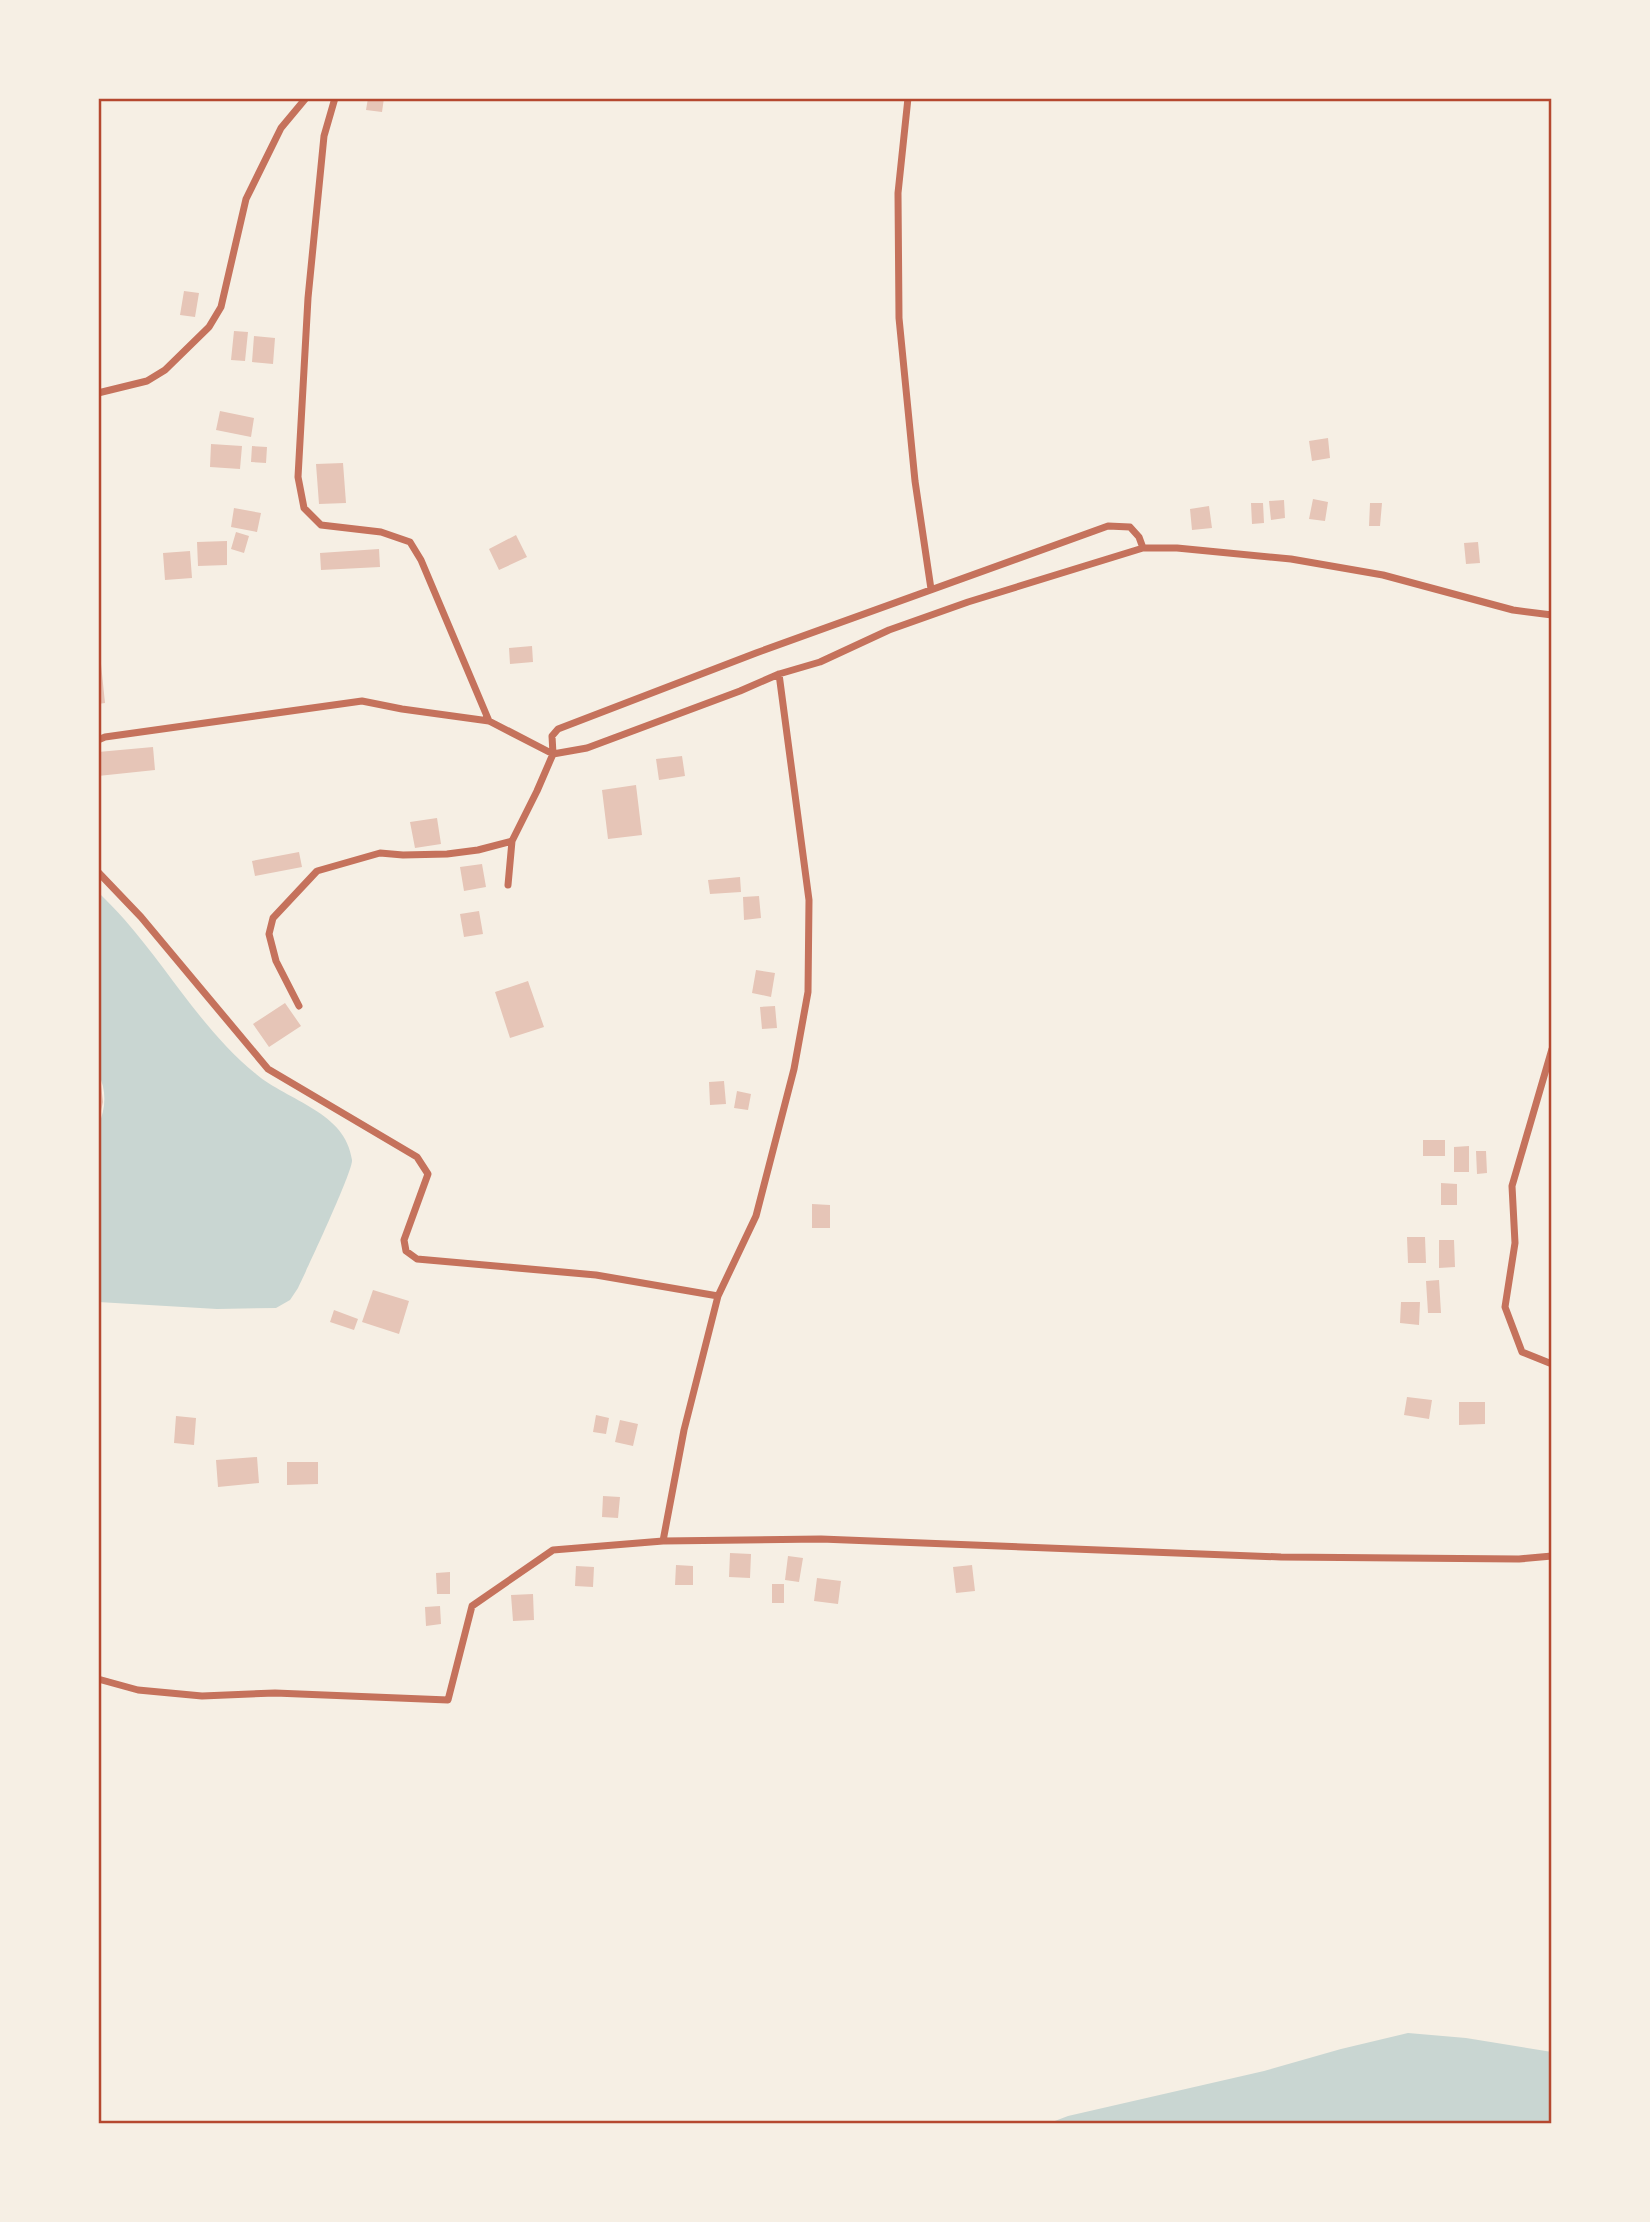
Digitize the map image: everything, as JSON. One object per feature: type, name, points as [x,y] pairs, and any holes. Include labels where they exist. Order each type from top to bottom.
[{"type":"street","points":[[98,393],[147,382],[165,370],[209,327],[221,307],[246,199],[281,128],[306,98]]},
{"type":"street","points":[[335,98],[324,136],[308,298],[298,477],[304,508],[321,525],[381,532],[410,542],[421,560],[489,720]]},
{"type":"street","points":[[908,98],[898,192],[899,318],[915,481],[931,589]]},
{"type":"street","points":[[508,885],[512,841],[553,754],[552,736],[558,729],[756,653],[931,589],[959,582],[1108,526],[1130,527],[1139,537],[1143,548]]},
{"type":"street","points":[[98,740],[362,701],[489,720],[553,754],[587,748],[779,674],[820,662],[889,630],[1143,548],[1177,548],[1291,559],[1383,575],[1513,610],[1552,615]]},
{"type":"street","points":[[663,1541],[684,1430],[718,1296],[756,1216],[794,1069],[808,992],[809,900],[779,674]]},
{"type":"street","points":[[299,1006],[276,961],[269,934],[273,918],[317,872],[380,853],[447,854],[478,850],[512,841]]},
{"type":"street","points":[[98,872],[141,917],[268,1069],[417,1157],[428,1174],[404,1240],[406,1251],[417,1259],[596,1275],[718,1296]]},
{"type":"street","points":[[1552,1049],[1512,1186],[1515,1243],[1505,1307],[1522,1352],[1552,1364]]},
{"type":"street","points":[[98,1679],[138,1690],[202,1696],[275,1693],[448,1700],[472,1606],[553,1550],[663,1541],[821,1539],[1281,1557],[1519,1559],[1552,1556]]},
{"type":"shaded area","points":[[98,892],[124,919],[219,1039],[256,1074],[327,1119],[339,1130],[347,1144],[352,1160],[329,1221],[298,1288],[290,1300],[276,1308],[217,1309],[98,1302],[98,1126],[104,1100],[98,1073]]},
{"type":"shaded area","points":[[1408,2033],[1466,2038],[1552,2052],[1552,2124],[1047,2124],[1068,2116],[1264,2071]]},
{"type":"building","points":[[368,98],[384,98],[382,112],[366,110]]},
{"type":"building","points":[[184,291],[199,293],[195,317],[180,315]]},
{"type":"building","points":[[234,331],[248,332],[245,361],[231,360]]},
{"type":"building","points":[[254,336],[275,338],[273,364],[252,362]]},
{"type":"building","points":[[220,411],[254,418],[251,437],[216,430]]},
{"type":"building","points":[[1328,438],[1330,458],[1312,461],[1309,441]]},
{"type":"building","points":[[211,444],[242,446],[240,469],[210,467]]},
{"type":"building","points":[[252,446],[267,447],[266,463],[251,462]]},
{"type":"building","points":[[343,463],[346,503],[319,504],[316,464]]},
{"type":"building","points":[[1313,499],[1328,502],[1325,521],[1309,519]]},
{"type":"building","points":[[1284,500],[1285,518],[1271,520],[1269,501]]},
{"type":"building","points":[[1251,503],[1263,503],[1264,523],[1252,524]]},
{"type":"building","points":[[1370,503],[1382,503],[1380,526],[1369,526]]},
{"type":"building","points":[[1209,506],[1212,528],[1192,530],[1190,509]]},
{"type":"building","points":[[234,508],[261,513],[257,532],[231,527]]},
{"type":"building","points":[[236,532],[249,536],[244,553],[231,549]]},
{"type":"building","points":[[516,535],[527,557],[499,570],[489,549]]},
{"type":"building","points":[[227,541],[227,565],[198,566],[197,542]]},
{"type":"building","points":[[1478,542],[1480,563],[1466,564],[1464,543]]},
{"type":"building","points":[[379,549],[380,567],[321,570],[320,553]]},
{"type":"building","points":[[190,551],[192,578],[165,580],[163,553]]},
{"type":"building","points":[[532,646],[533,662],[510,664],[509,648]]},
{"type":"building","points":[[101,664],[105,703],[98,704],[98,665]]},
{"type":"building","points":[[153,747],[155,770],[98,776],[98,752]]},
{"type":"building","points":[[682,756],[685,776],[659,780],[656,759]]},
{"type":"building","points":[[636,785],[642,835],[608,839],[602,790]]},
{"type":"building","points":[[437,818],[441,844],[415,848],[410,822]]},
{"type":"building","points":[[299,852],[302,867],[255,876],[252,861]]},
{"type":"building","points":[[482,864],[486,887],[464,891],[460,867]]},
{"type":"building","points":[[740,877],[741,892],[710,894],[708,880]]},
{"type":"building","points":[[759,896],[761,918],[744,920],[743,897]]},
{"type":"building","points":[[479,911],[483,934],[464,937],[460,914]]},
{"type":"building","points":[[756,970],[775,973],[771,997],[752,993]]},
{"type":"building","points":[[528,981],[544,1027],[510,1038],[495,992]]},
{"type":"building","points":[[285,1003],[301,1026],[269,1047],[253,1024]]},
{"type":"building","points":[[775,1006],[777,1028],[762,1029],[760,1007]]},
{"type":"building","points":[[98,1078],[103,1102],[99,1120]]},
{"type":"building","points":[[724,1081],[726,1104],[710,1105],[709,1082]]},
{"type":"building","points":[[737,1091],[751,1094],[748,1110],[734,1108]]},
{"type":"building","points":[[1423,1140],[1445,1140],[1445,1156],[1423,1156]]},
{"type":"building","points":[[1469,1146],[1469,1172],[1454,1172],[1454,1147]]},
{"type":"building","points":[[1476,1151],[1486,1151],[1487,1173],[1477,1174]]},
{"type":"building","points":[[1441,1183],[1457,1184],[1457,1205],[1441,1205]]},
{"type":"building","points":[[812,1204],[830,1205],[830,1228],[812,1228]]},
{"type":"building","points":[[1407,1237],[1425,1237],[1426,1263],[1408,1263]]},
{"type":"building","points":[[1439,1240],[1454,1240],[1455,1267],[1439,1268]]},
{"type":"building","points":[[1439,1280],[1441,1313],[1428,1313],[1426,1281]]},
{"type":"building","points":[[373,1290],[409,1301],[399,1334],[362,1322]]},
{"type":"building","points":[[1401,1302],[1420,1302],[1419,1325],[1400,1323]]},
{"type":"building","points":[[334,1310],[358,1319],[354,1330],[330,1322]]},
{"type":"building","points":[[1407,1397],[1432,1400],[1429,1419],[1404,1415]]},
{"type":"building","points":[[1459,1402],[1485,1402],[1485,1424],[1459,1425]]},
{"type":"building","points":[[596,1415],[609,1418],[606,1434],[593,1432]]},
{"type":"building","points":[[176,1416],[196,1418],[194,1445],[174,1443]]},
{"type":"building","points":[[620,1420],[638,1424],[633,1446],[615,1442]]},
{"type":"building","points":[[257,1457],[259,1483],[218,1487],[216,1460]]},
{"type":"building","points":[[287,1462],[318,1462],[318,1484],[287,1485]]},
{"type":"building","points":[[603,1496],[620,1497],[618,1518],[602,1517]]},
{"type":"building","points":[[730,1553],[751,1554],[750,1578],[729,1577]]},
{"type":"building","points":[[788,1556],[803,1558],[799,1582],[785,1580]]},
{"type":"building","points":[[676,1565],[693,1566],[693,1585],[675,1585]]},
{"type":"building","points":[[972,1565],[975,1591],[956,1593],[953,1567]]},
{"type":"building","points":[[576,1566],[594,1567],[593,1587],[575,1586]]},
{"type":"building","points":[[450,1572],[450,1594],[437,1594],[436,1573]]},
{"type":"building","points":[[817,1578],[841,1581],[838,1604],[814,1601]]},
{"type":"building","points":[[772,1584],[784,1584],[784,1603],[772,1603]]},
{"type":"building","points":[[533,1594],[534,1620],[513,1621],[511,1595]]},
{"type":"building","points":[[440,1606],[441,1624],[426,1626],[425,1607]]}]
